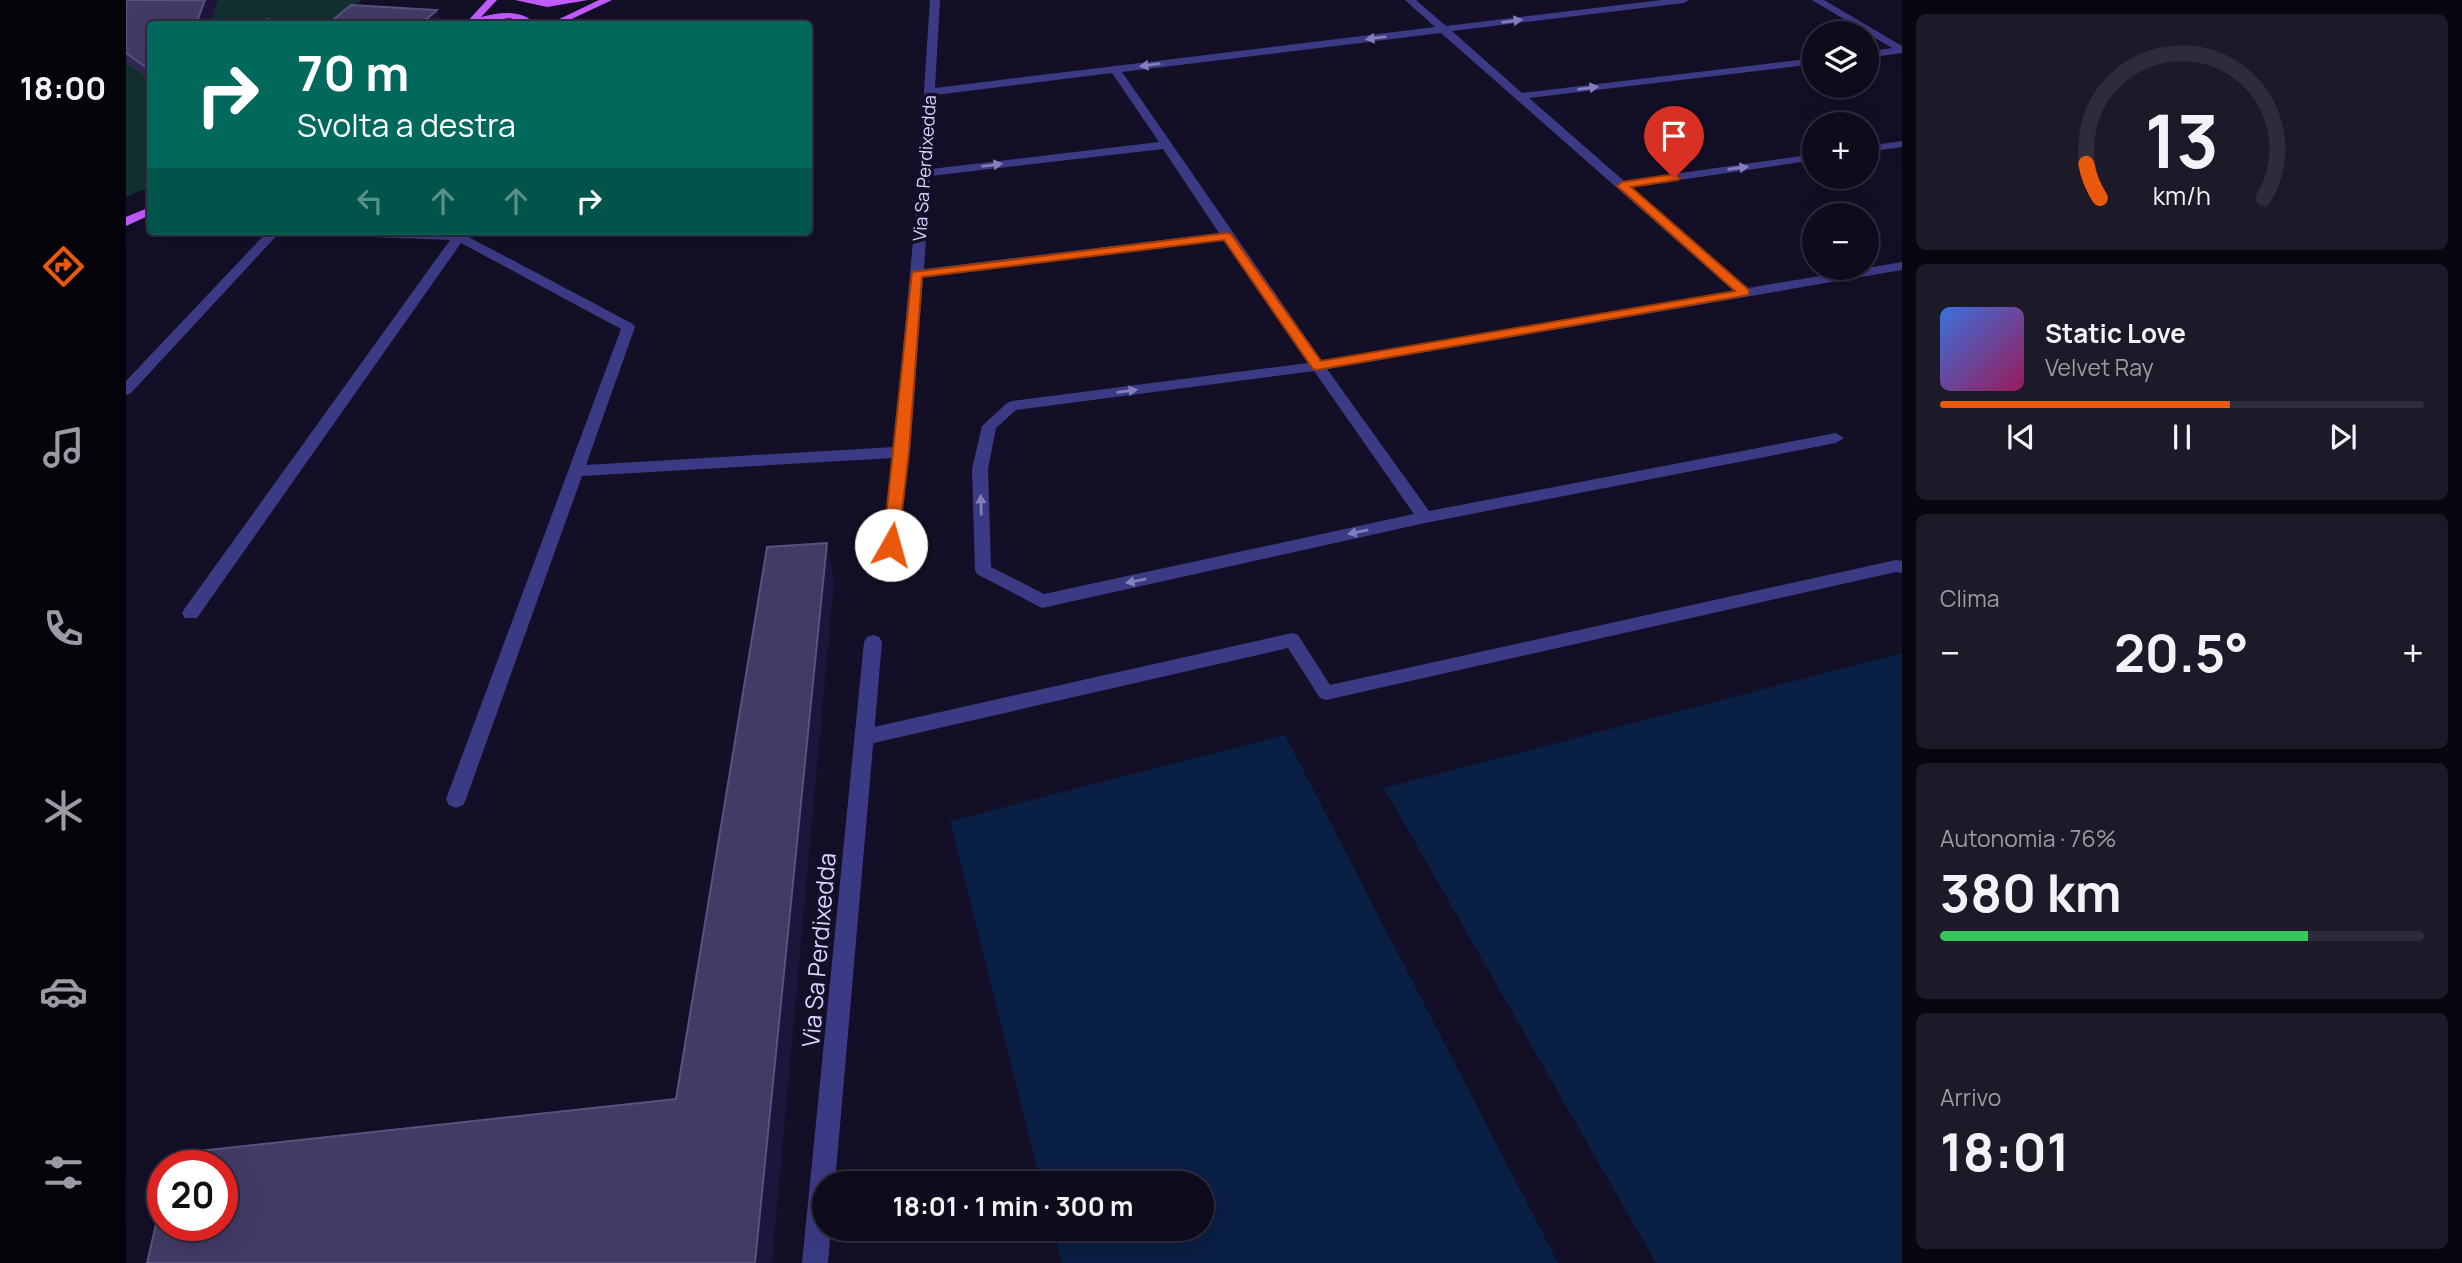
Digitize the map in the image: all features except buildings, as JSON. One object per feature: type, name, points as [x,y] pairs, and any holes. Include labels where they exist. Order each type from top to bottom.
[{"type":"main road","points":[[473,21],[492,0]]},
{"type":"main road","points":[[520,0],[547,4],[583,0]]},
{"type":"main road","points":[[561,21],[607,0]]},
{"type":"main road","points":[[483,21],[504,16],[526,21]]},
{"type":"main road","points":[[126,222],[147,212]]},
{"type":"street","name":"Via Sa Perdixedda","points":[[891,545],[902,452],[923,198],[934,0]]},
{"type":"street","points":[[1410,0],[1745,293]]},
{"type":"street","points":[[929,92],[1684,0]]},
{"type":"street","points":[[1817,0],[1902,50]]},
{"type":"street","points":[[1889,43],[1902,40]]},
{"type":"street","points":[[1879,53],[1902,50]]},
{"type":"street","points":[[1521,96],[1802,63]]},
{"type":"street","points":[[1115,69],[1227,236],[1425,517]]},
{"type":"street","points":[[1879,147],[1902,144]]},
{"type":"street","points":[[924,173],[1166,145]]},
{"type":"street","points":[[1622,186],[1802,159]]},
{"type":"street","points":[[126,390],[271,235]]},
{"type":"street","points":[[413,235],[459,237],[628,327],[456,799]]},
{"type":"street","points":[[917,274],[1227,236]]},
{"type":"street","points":[[191,613],[459,237]]},
{"type":"street","points":[[1836,438],[1425,517],[1042,601],[983,570],[980,469],[989,426],[1012,405],[1317,366],[1902,266]]},
{"type":"street","points":[[576,471],[902,452]]},
{"type":"street","points":[[865,737],[1292,640],[1326,693],[1896,566],[1902,567]]},
{"type":"street","name":"Via Sa Perdixedda","points":[[815,1263],[873,642]]},
{"type":"green space","points":[[126,0],[362,0],[332,21],[147,21],[147,188],[126,197]]},
{"type":"water","points":[[1902,653],[1902,1263],[1656,1263],[1384,788]]},
{"type":"water","points":[[1285,735],[1558,1263],[1062,1263],[1056,1241],[1214,1241],[1214,1171],[1038,1171],[950,821]]},
{"type":"route","points":[[891,545],[917,274],[1227,236],[1317,366],[1745,293],[1622,186],[1674,178]]}]
